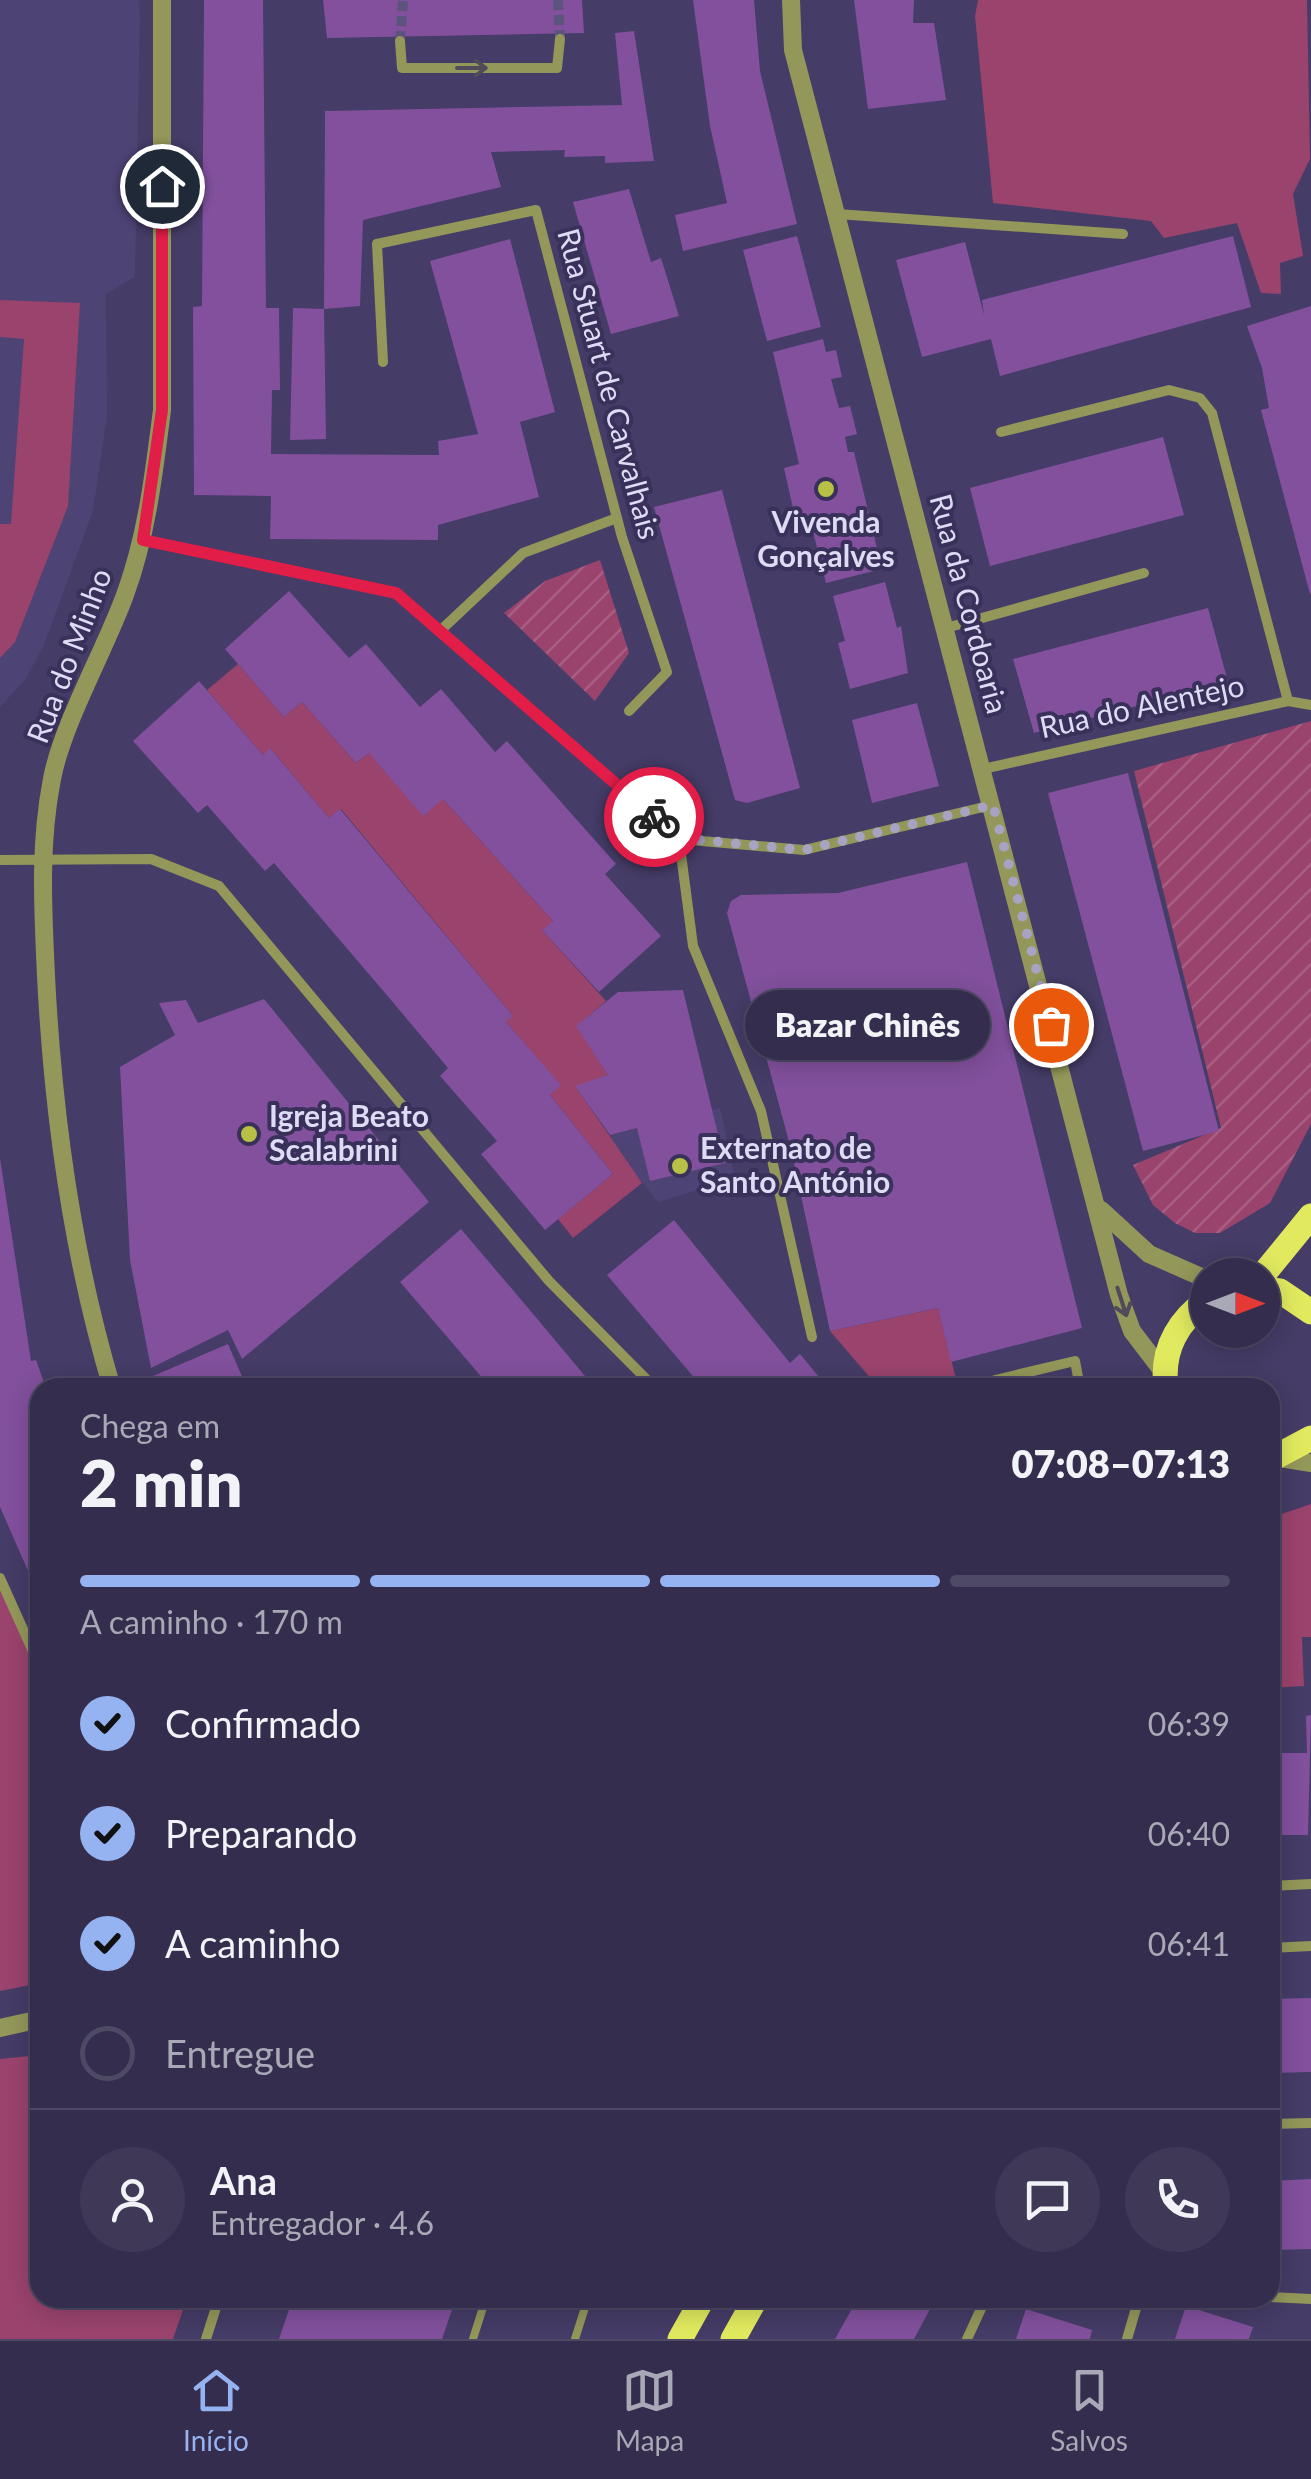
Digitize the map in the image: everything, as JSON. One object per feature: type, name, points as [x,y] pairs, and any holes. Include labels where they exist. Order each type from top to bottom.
[{"type":"main road","points":[[1277,1258],[1311,1216]]},
{"type":"main road","points":[[1280,1291],[1311,1312]]},
{"type":"main road","points":[[1165,1378],[1176,1330],[1190,1316]]},
{"type":"main road","points":[[1280,1456],[1311,1438]]},
{"type":"main road","points":[[680,2339],[697,2308]]},
{"type":"main road","points":[[733,2339],[750,2308]]},
{"type":"street","name":"Rua do Minho","points":[[110,1378],[67,1188],[48,1016],[40,860],[53,774],[143,540],[162,410],[162,0]]},
{"type":"street","name":"Rua da Cordoaria","points":[[791,0],[793,50],[1132,1331],[1164,1378]]},
{"type":"street","points":[[400,41],[402,68],[557,68],[560,40]]},
{"type":"street","name":"Rua Stuart de Carvalhais","points":[[383,362],[377,244],[536,210],[617,518],[667,672],[629,710]]},
{"type":"street","points":[[837,214],[1122,234]]},
{"type":"street","points":[[1001,432],[1170,390],[1200,398],[1212,413],[1288,701]]},
{"type":"street","points":[[440,631],[523,552],[617,518]]},
{"type":"street","points":[[143,540],[396,593],[678,838],[804,850],[993,805]]},
{"type":"street","points":[[946,628],[1144,573]]},
{"type":"street","name":"Rua do Alentejo","points":[[984,768],[1288,701],[1311,705]]},
{"type":"street","points":[[678,838],[693,946],[761,1111],[812,1337]]},
{"type":"street","points":[[0,860],[151,860],[219,886],[549,1281],[645,1378]]},
{"type":"street","points":[[1101,1214],[1149,1254],[1190,1272]]},
{"type":"street","points":[[1004,1378],[1075,1362],[1078,1378]]},
{"type":"street","points":[[1280,1460],[1311,1463]]},
{"type":"street","points":[[0,1578],[30,1645]]},
{"type":"street","points":[[1280,1886],[1311,1884]]},
{"type":"street","points":[[1280,1948],[1311,1946]]},
{"type":"street","points":[[0,2028],[30,2021]]},
{"type":"street","points":[[1280,2124],[1311,2122]]},
{"type":"street","points":[[1280,2297],[1311,2299]]},
{"type":"street","points":[[206,2339],[217,2308]]},
{"type":"street","points":[[968,2339],[982,2308]]},
{"type":"street","points":[[1127,2339],[1135,2308]]},
{"type":"lane","points":[[473,2339],[483,2308]]},
{"type":"lane","points":[[575,2339],[585,2308]]},
{"type":"shaded area","points":[[0,0],[138,0],[140,12],[135,277],[106,294],[107,417],[93,511],[44,645],[25,680],[0,707]]},
{"type":"shaded area","points":[[978,0],[1307,0],[1310,159],[1293,194],[1303,256],[1280,263],[1281,294],[1261,293],[1237,223],[1164,238],[1151,221],[993,203],[975,16]]},
{"type":"shaded area","points":[[0,300],[80,303],[68,506],[15,642],[0,658],[0,524],[11,524],[24,339],[0,337]]},
{"type":"shaded area","points":[[600,560],[629,653],[595,701],[504,613],[545,581]]},
{"type":"shaded area","points":[[238,664],[284,717],[302,702],[356,763],[369,753],[443,799],[553,921],[543,931],[606,1001],[577,1026],[608,1075],[576,1087],[642,1183],[573,1238],[558,1219],[613,1174],[550,1095],[560,1085],[506,1022],[512,1015],[341,809],[329,818],[271,749],[263,755],[207,690]]},
{"type":"shaded area","points":[[1311,721],[1311,1124],[1270,1203],[1220,1233],[1195,1233],[1153,1205],[1133,1165],[1221,1128],[1134,771]]},
{"type":"shaded area","name":"Externato de Santo António","points":[[720,1108],[735,1179],[658,1202],[618,1153],[610,1135]]},
{"type":"shaded area","points":[[938,1308],[956,1378],[870,1378],[830,1331]]},
{"type":"shaded area","points":[[1311,1504],[1311,1637],[1302,1637],[1304,1686],[1280,1687],[1280,1515]]},
{"type":"shaded area","points":[[0,1578],[30,1645],[30,1985],[0,1991]]},
{"type":"shaded area","points":[[30,2056],[30,2308],[184,2308],[173,2339],[0,2339],[0,2059]]},
{"type":"building","points":[[204,0],[263,0],[266,308],[279,308],[280,390],[272,390],[271,454],[439,455],[438,441],[478,434],[430,261],[510,239],[555,412],[520,422],[539,497],[438,525],[438,540],[270,539],[271,496],[194,495],[193,307],[202,306]]},
{"type":"building","points":[[323,0],[582,0],[584,33],[327,38]]},
{"type":"building","points":[[693,0],[754,0],[760,71],[797,224],[683,251],[675,215],[727,203],[710,126]]},
{"type":"building","points":[[854,0],[914,0],[913,23],[934,23],[946,100],[868,109]]},
{"type":"building","points":[[634,31],[654,161],[605,163],[605,156],[564,157],[565,150],[491,152],[501,187],[363,220],[360,306],[324,309],[325,111],[622,105],[615,33]]},
{"type":"building","points":[[629,189],[651,262],[661,258],[679,316],[611,334],[573,202]]},
{"type":"building","points":[[797,236],[821,327],[767,341],[743,250]]},
{"type":"building","points":[[1233,236],[1251,307],[1000,376],[991,339],[922,357],[896,260],[965,242],[984,315],[982,300]]},
{"type":"building","points":[[1311,306],[1310,594],[1261,410],[1269,408],[1262,368],[1247,326]]},
{"type":"building","points":[[293,308],[324,309],[326,439],[290,440]]},
{"type":"building","points":[[823,339],[826,352],[836,350],[842,377],[831,379],[839,408],[850,406],[857,434],[845,437],[848,452],[854,452],[882,569],[826,583],[811,524],[797,526],[784,468],[799,464],[773,352]]},
{"type":"building","points":[[1163,437],[1184,515],[990,566],[970,488]]},
{"type":"building","points":[[722,490],[800,788],[747,803],[735,800],[654,507]]},
{"type":"building","points":[[885,582],[897,628],[901,626],[908,673],[850,689],[838,643],[845,641],[833,596]]},
{"type":"building","points":[[289,591],[349,658],[366,644],[420,707],[441,689],[495,752],[507,741],[616,864],[605,874],[661,936],[599,992],[542,930],[553,921],[443,799],[423,816],[369,753],[356,763],[302,702],[284,717],[225,649]]},
{"type":"building","points":[[1208,608],[1228,682],[1034,733],[1013,659]]},
{"type":"building","points":[[199,681],[263,755],[270,748],[329,818],[340,809],[513,1016],[506,1022],[561,1085],[550,1095],[613,1174],[545,1230],[481,1154],[497,1141],[440,1076],[448,1068],[391,1000],[274,863],[265,871],[207,805],[198,813],[133,741]]},
{"type":"building","points":[[917,703],[939,786],[872,803],[852,720]]},
{"type":"building","points":[[1128,773],[1219,1131],[1143,1151],[1048,793]]},
{"type":"building","points":[[967,862],[1082,1328],[951,1362],[938,1308],[830,1331],[791,1149],[727,913],[731,901],[741,895],[838,893]]},
{"type":"building","points":[[683,990],[725,1163],[650,1181],[637,1128],[610,1135],[575,1086],[608,1075],[576,1026],[618,992]]},
{"type":"building","name":"Igreja Beato Scalabrini","points":[[264,999],[429,1202],[242,1359],[228,1330],[151,1368],[130,1260],[120,1067],[175,1035],[159,1003],[186,1000],[198,1023]]},
{"type":"building","points":[[0,1158],[31,1361],[36,1360],[42,1378],[30,1378],[30,1575],[0,1507]]},
{"type":"building","points":[[674,1220],[790,1363],[800,1354],[820,1378],[695,1378],[607,1275]]},
{"type":"building","points":[[461,1229],[587,1378],[482,1378],[400,1282]]},
{"type":"building","points":[[228,1344],[243,1378],[154,1378]]},
{"type":"building","points":[[1311,1715],[1308,1835],[1280,1835],[1280,1753],[1307,1753],[1306,1716]]},
{"type":"building","points":[[1311,1998],[1311,2072],[1280,2073],[1280,1999]]},
{"type":"building","points":[[1311,2179],[1311,2249],[1280,2250],[1280,2181]]},
{"type":"building","points":[[290,2308],[453,2308],[442,2339],[279,2339]]},
{"type":"building","points":[[852,2308],[931,2308],[914,2339],[835,2339]]},
{"type":"building","points":[[1185,2308],[1253,2327],[1249,2339],[1175,2339]]},
{"type":"building","points":[[1026,2309],[1092,2330],[1090,2339],[1016,2339]]},
{"type":"tunnel","points":[[400,41],[403,0]]},
{"type":"tunnel","points":[[558,0],[560,39]]},
{"type":"way so far","points":[[654,817],[678,838],[804,850],[993,805],[1051,1025]]},
{"type":"place","name":"Vivenda Gonçalves","points":[[826,489]]},
{"type":"place","name":"Bazar Chinês","points":[[1051,1025]]},
{"type":"place","name":"Igreja Beato Scalabrini","points":[[249,1134]]},
{"type":"place","name":"Externato de Santo António","points":[[680,1166]]},
{"type":"route","points":[[162,186],[162,410],[143,540],[396,593],[654,817]]}]
